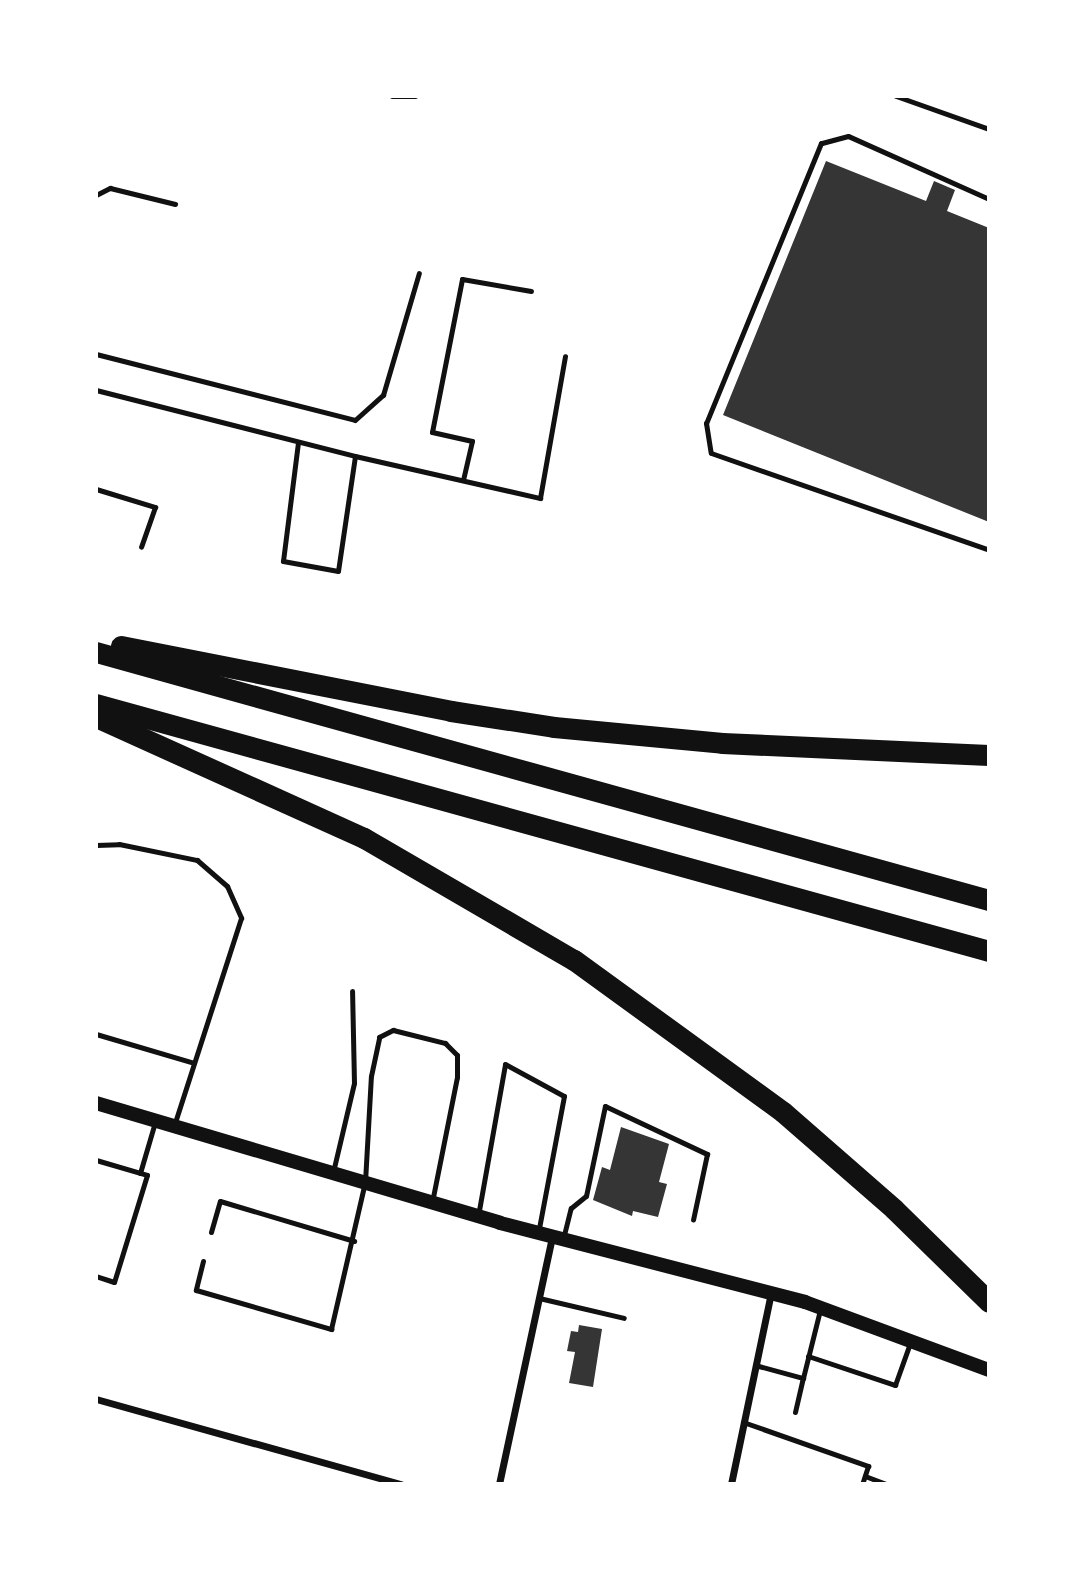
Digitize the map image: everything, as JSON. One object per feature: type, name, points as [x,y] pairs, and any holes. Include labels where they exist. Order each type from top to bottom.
[{"type":"highway","points":[[96,641],[451,712],[554,727],[722,743],[989,755]]},
{"type":"highway","points":[[96,652],[989,900]]},
{"type":"highway","points":[[96,704],[989,951]]},
{"type":"highway","points":[[96,717],[364,838],[574,960],[783,1112],[894,1209],[989,1302]]},
{"type":"highway","points":[[931,935],[989,959]]},
{"type":"main road","points":[[96,1103],[478,1216],[771,1292],[989,1370]]},
{"type":"street","points":[[499,1484],[551,1236]]},
{"type":"street","points":[[731,1484],[771,1292]]},
{"type":"street","points":[[96,1399],[401,1484]]},
{"type":"lane","points":[[392,96],[415,96]]},
{"type":"lane","points":[[896,96],[989,129]]},
{"type":"lane","points":[[989,200],[848,136],[821,143],[706,423],[711,453],[989,550]]},
{"type":"lane","points":[[96,195],[110,188],[175,204]]},
{"type":"lane","points":[[96,354],[355,420],[383,395],[419,273]]},
{"type":"lane","points":[[463,480],[472,441],[432,432],[462,279],[531,290]]},
{"type":"lane","points":[[96,390],[298,443],[540,498],[565,356]]},
{"type":"lane","points":[[298,443],[283,561],[338,571],[355,456]]},
{"type":"lane","points":[[96,489],[155,507],[141,547]]},
{"type":"lane","points":[[96,845],[119,844],[197,860],[227,886],[241,918],[174,1125]]},
{"type":"lane","points":[[333,1172],[354,1083],[352,991]]},
{"type":"lane","points":[[204,1261],[196,1290],[331,1329],[354,1241],[365,1182],[371,1076],[379,1037],[393,1030],[445,1043],[457,1055],[457,1077],[432,1202]]},
{"type":"lane","points":[[96,1034],[194,1063]]},
{"type":"lane","points":[[478,1216],[505,1064],[564,1096],[551,1236]]},
{"type":"lane","points":[[551,1236],[571,1208],[586,1196],[605,1106],[707,1154],[693,1220]]},
{"type":"lane","points":[[140,1173],[155,1120]]},
{"type":"lane","points":[[96,1160],[147,1175],[114,1282],[96,1276]]},
{"type":"lane","points":[[211,1231],[220,1201],[354,1241]]},
{"type":"lane","points":[[539,1298],[624,1318]]},
{"type":"lane","points":[[795,1412],[821,1308]]},
{"type":"lane","points":[[808,1356],[895,1385],[911,1340]]},
{"type":"lane","points":[[755,1365],[803,1378]]},
{"type":"lane","points":[[743,1422],[868,1466],[862,1484]]},
{"type":"lane","points":[[865,1476],[886,1484]]},
{"type":"building","points":[[826,161],[926,201],[934,181],[955,190],[947,211],[989,228],[989,522],[723,415]]},
{"type":"building","points":[[621,1127],[669,1144],[659,1182],[667,1184],[658,1217],[633,1211],[632,1216],[593,1200],[602,1167],[610,1170]]},
{"type":"building","points":[[579,1325],[602,1329],[593,1387],[569,1383],[575,1352],[567,1351],[571,1331],[578,1332]]}]
